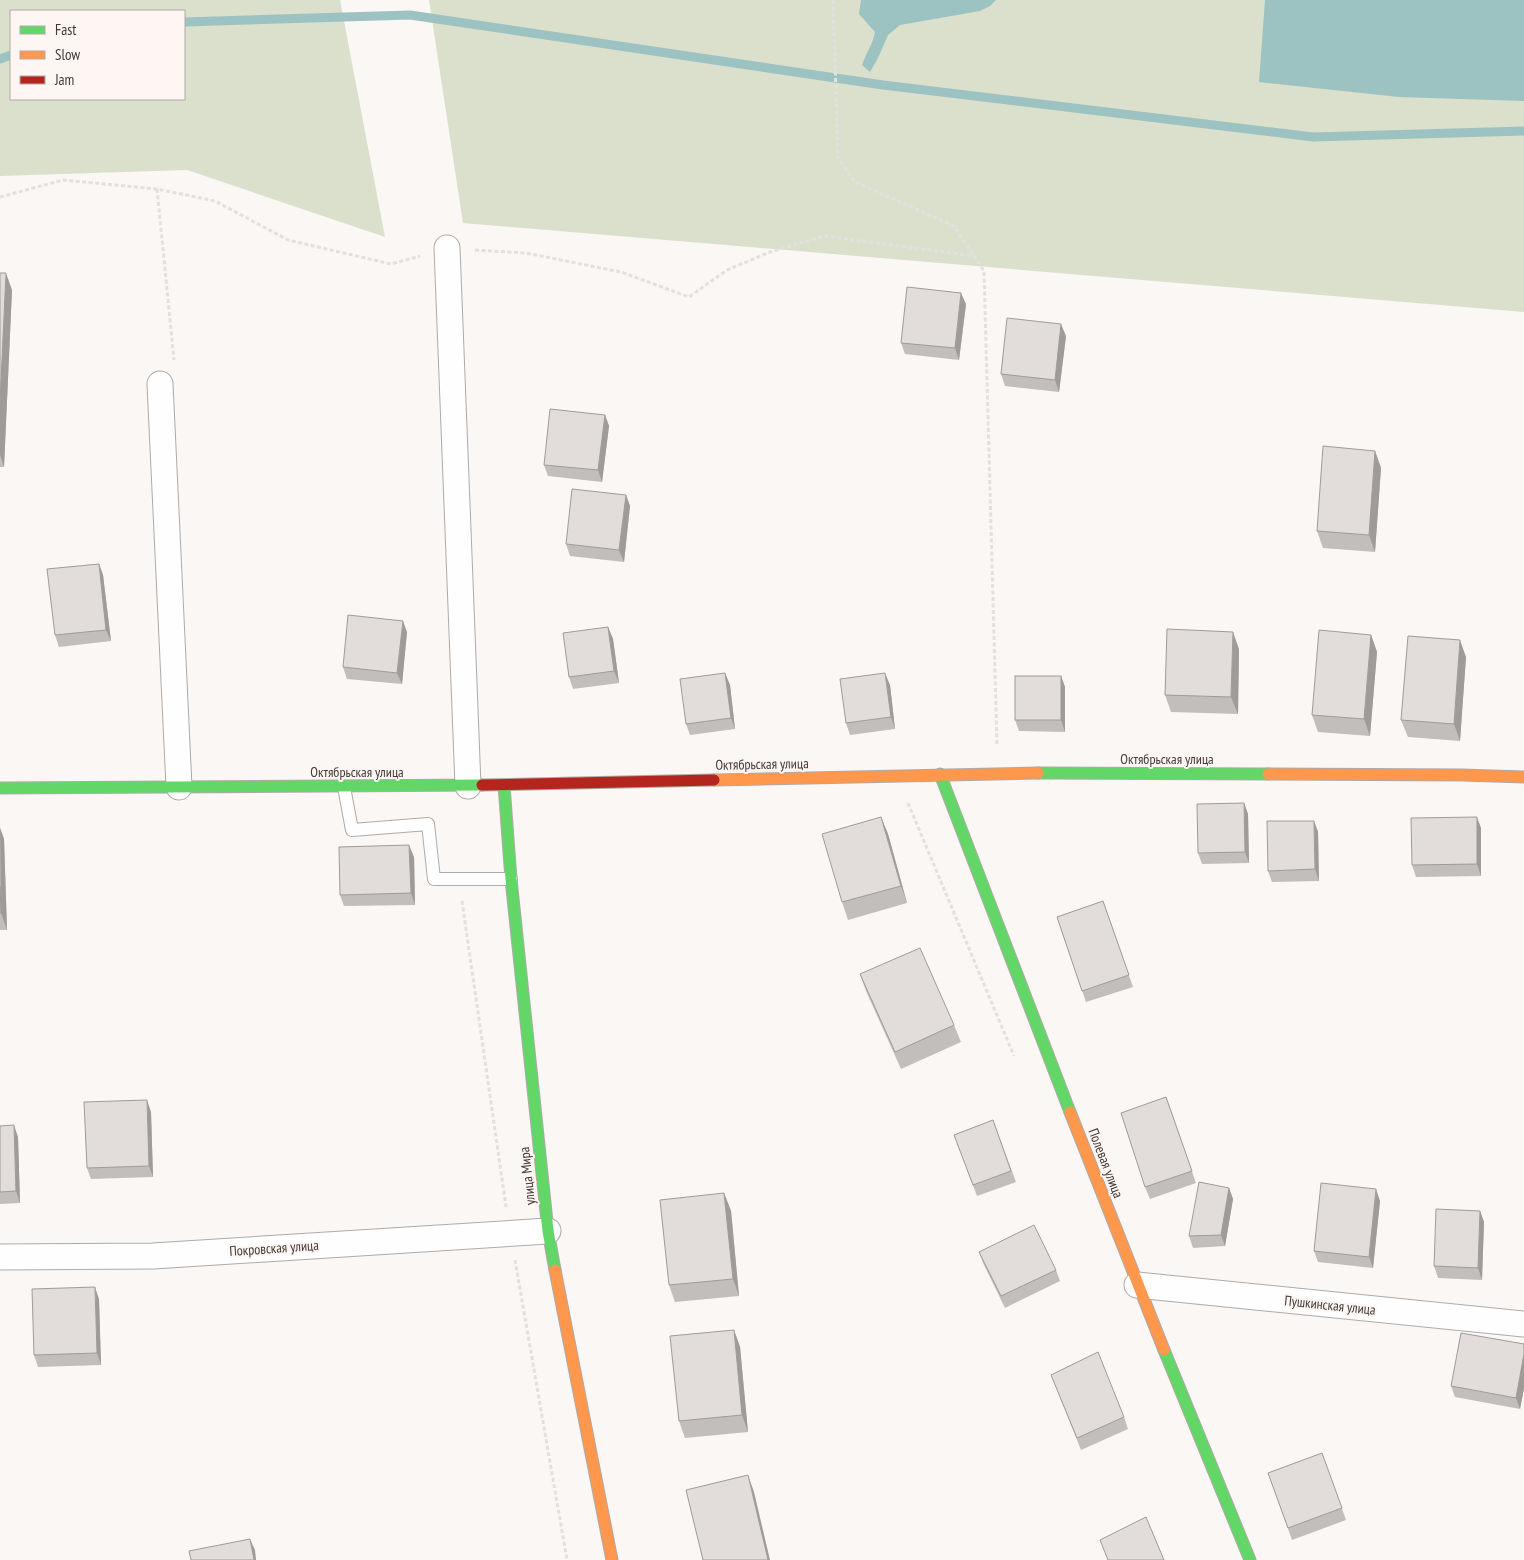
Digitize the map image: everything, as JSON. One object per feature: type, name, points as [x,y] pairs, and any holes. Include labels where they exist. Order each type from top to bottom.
[{"type":"street","points":[[447,248],[468,786]]},
{"type":"street","points":[[160,384],[179,787]]},
{"type":"street","name":"Октябрьская улица","points":[[0,788],[468,786],[997,773],[1462,775],[1524,777]]},
{"type":"street","name":"Полевая улица","points":[[940,774],[1137,1285],[1250,1560]]},
{"type":"street","name":"улица Мира","points":[[504,785],[511,879],[548,1231],[612,1560]]},
{"type":"street","name":"Покровская улица","points":[[0,1257],[153,1256],[548,1231]]},
{"type":"street","name":"Пушкинская улица","points":[[1137,1285],[1524,1324]]},
{"type":"lane","points":[[344,787],[352,830],[428,824],[434,878],[511,879]]},
{"type":"path","points":[[834,0],[838,158],[855,182],[954,226],[984,271],[997,773]]},
{"type":"path","points":[[0,197],[63,180],[157,189],[215,201],[288,240],[391,264],[447,248],[526,253],[621,272],[689,297],[727,270],[770,252],[825,236],[974,256]]},
{"type":"path","points":[[157,189],[175,370],[160,384]]},
{"type":"path","points":[[459,879],[510,1233],[567,1560]]},
{"type":"green space","points":[[0,0],[340,0],[385,237],[187,170],[0,176]]},
{"type":"green space","points":[[429,0],[1524,0],[1524,312],[463,223]]},
{"type":"water","points":[[861,0],[996,0],[990,6],[980,11],[900,25],[888,35],[870,72],[862,65],[875,32],[859,14]]},
{"type":"water","points":[[1265,0],[1524,0],[1524,101],[1399,97],[1259,82]]},
{"type":"building","points":[[0,273],[6,273],[0,403]]},
{"type":"building","points":[[907,287],[961,293],[955,348],[901,343]]},
{"type":"building","points":[[1007,318],[1061,324],[1055,380],[1001,374]]},
{"type":"building","points":[[550,409],[605,415],[598,470],[544,465]]},
{"type":"building","points":[[1323,446],[1375,451],[1369,535],[1317,531]]},
{"type":"building","points":[[572,489],[626,495],[619,550],[566,544]]},
{"type":"building","points":[[99,564],[106,630],[55,635],[47,569]]},
{"type":"building","points":[[348,615],[403,621],[397,673],[343,667]]},
{"type":"building","points":[[608,627],[614,671],[569,677],[563,633]]},
{"type":"building","points":[[1167,629],[1233,632],[1231,697],[1165,695]]},
{"type":"building","points":[[1319,630],[1371,635],[1364,719],[1312,715]]},
{"type":"building","points":[[1408,636],[1460,640],[1454,724],[1401,720]]},
{"type":"building","points":[[725,673],[731,718],[686,724],[680,679]]},
{"type":"building","points":[[885,673],[891,717],[846,723],[840,679]]},
{"type":"building","points":[[1015,676],[1061,676],[1061,720],[1015,720]]},
{"type":"building","points":[[1244,803],[1245,852],[1198,853],[1197,804]]},
{"type":"building","points":[[881,817],[901,886],[842,902],[822,834]]},
{"type":"building","points":[[1477,817],[1477,864],[1412,865],[1411,818]]},
{"type":"building","points":[[1267,821],[1314,821],[1315,869],[1268,871]]},
{"type":"building","points":[[409,845],[411,893],[340,895],[339,847]]},
{"type":"building","points":[[1103,901],[1129,975],[1082,991],[1057,917]]},
{"type":"building","points":[[920,948],[954,1025],[895,1052],[860,974]]},
{"type":"building","points":[[1166,1097],[1192,1171],[1145,1187],[1121,1113]]},
{"type":"building","points":[[147,1100],[149,1166],[87,1168],[84,1102]]},
{"type":"building","points":[[993,1120],[1011,1171],[973,1185],[954,1135]]},
{"type":"building","points":[[14,1125],[16,1191],[0,1192],[0,1126]]},
{"type":"building","points":[[1199,1182],[1229,1188],[1221,1235],[1189,1236]]},
{"type":"building","points":[[1321,1183],[1376,1189],[1369,1257],[1314,1251]]},
{"type":"building","points":[[724,1193],[733,1279],[669,1285],[660,1200]]},
{"type":"building","points":[[1436,1209],[1480,1211],[1478,1268],[1434,1266]]},
{"type":"building","points":[[1034,1225],[1056,1270],[1001,1296],[979,1252]]},
{"type":"building","points":[[95,1287],[97,1353],[34,1355],[32,1289]]},
{"type":"building","points":[[734,1330],[742,1415],[679,1421],[670,1336]]},
{"type":"building","points":[[1461,1333],[1524,1344],[1516,1398],[1451,1386]]},
{"type":"building","points":[[1098,1352],[1124,1417],[1077,1438],[1051,1375]]},
{"type":"building","points":[[1322,1453],[1342,1508],[1288,1528],[1268,1473]]},
{"type":"building","points":[[748,1475],[768,1560],[703,1560],[686,1490]]},
{"type":"building","points":[[1146,1517],[1164,1560],[1108,1560],[1100,1540]]},
{"type":"building","points":[[250,1539],[254,1560],[191,1560],[189,1551]]},
{"type":"waterway","points":[[185,22],[410,15],[883,85],[1313,137],[1524,131]]},
{"type":"waterway","points":[[0,59],[10,55]]},
{"type":"traffic: fast","points":[[1038,773],[1268,774]]},
{"type":"traffic: fast","points":[[940,774],[1070,1112]]},
{"type":"traffic: fast","points":[[0,788],[482,785]]},
{"type":"traffic: fast","points":[[504,785],[511,879],[548,1231],[555,1270]]},
{"type":"traffic: fast","points":[[1164,1350],[1250,1560]]},
{"type":"traffic: slow","points":[[714,780],[1038,773]]},
{"type":"traffic: slow","points":[[1268,774],[1524,777]]},
{"type":"traffic: slow","points":[[1070,1112],[1164,1350]]},
{"type":"traffic: slow","points":[[555,1270],[612,1560]]},
{"type":"traffic: jam","points":[[482,785],[714,780]]}]
